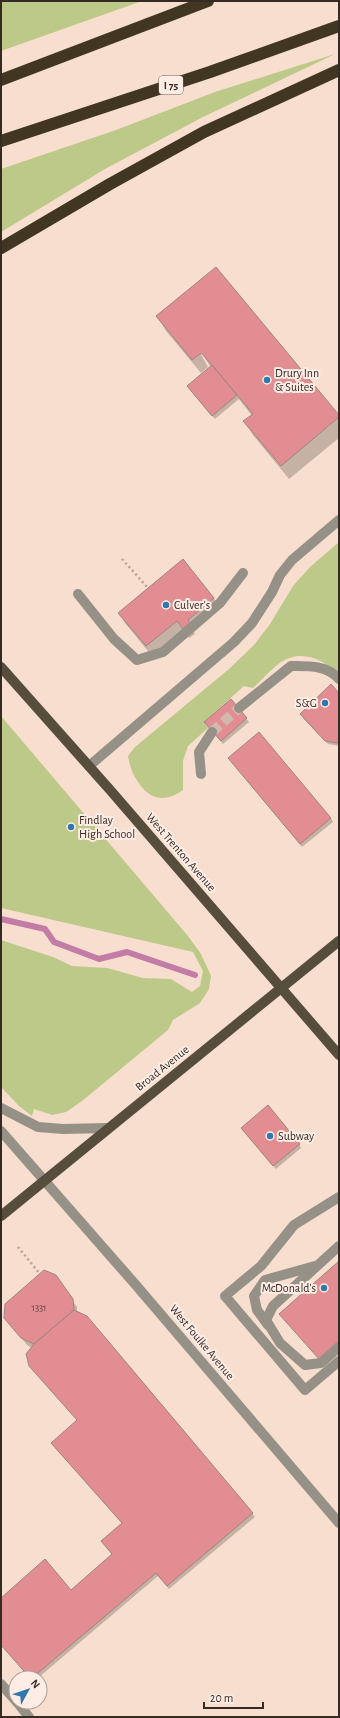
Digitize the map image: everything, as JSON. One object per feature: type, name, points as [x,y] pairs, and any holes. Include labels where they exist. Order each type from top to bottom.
[{"type":"highway","points":[[1,80],[208,1]]},
{"type":"highway","name":"I 75","points":[[1,141],[203,75],[339,26]]},
{"type":"highway","points":[[1,248],[110,184],[204,132],[339,70]]},
{"type":"main road","name":"West Trenton Avenue","points":[[1,667],[89,766],[339,1055]]},
{"type":"main road","name":"Broad Avenue","points":[[1,1216],[43,1180],[339,941]]},
{"type":"street","points":[[89,766],[234,642],[252,623],[272,592],[280,575],[292,560],[339,520]]},
{"type":"street","points":[[78,594],[114,639],[137,660],[163,652],[220,604],[243,573]]},
{"type":"street","points":[[239,708],[291,666],[319,667],[335,675],[339,679]]},
{"type":"street","points":[[201,774],[199,752],[212,732]]},
{"type":"street","points":[[1,1108],[38,1127],[63,1129],[108,1128]]},
{"type":"street","name":"West Foulke Avenue","points":[[1,1131],[135,1284],[339,1523]]},
{"type":"street","points":[[339,1197],[294,1226],[261,1266],[226,1296],[305,1390],[339,1361]]},
{"type":"street","points":[[280,1342],[266,1320],[273,1306],[339,1246]]},
{"type":"street","points":[[317,1266],[265,1280],[254,1296],[257,1310],[280,1342],[305,1364],[321,1363],[339,1347]]},
{"type":"street","points":[[1,1684],[8,1692]]},
{"type":"path","points":[[122,559],[148,588]]},
{"type":"path","points":[[18,1247],[40,1274]]},
{"type":"green space","points":[[1,1],[142,1],[1,51]]},
{"type":"green space","points":[[335,54],[203,117],[105,169],[1,232],[1,169],[116,130],[215,92]]},
{"type":"green space","points":[[339,542],[339,676],[327,665],[305,656],[289,658],[281,662],[253,688],[244,686],[204,722],[208,728],[188,746],[183,761],[183,790],[170,797],[164,798],[158,798],[148,793],[133,774],[128,756],[135,747],[229,669],[254,645],[270,624],[293,586],[310,567]]},
{"type":"green space","points":[[1,716],[188,936],[201,954],[211,976],[209,989],[200,1003],[173,1020],[168,1030],[82,1101],[66,1112],[52,1115],[34,1109],[32,1116],[19,1106],[1,1087],[1,940],[53,957],[72,966],[107,968],[143,978],[171,979],[192,992],[200,986],[203,971],[193,952],[1,908]]},
{"type":"building","name":"Drury Inn & Suites","points":[[216,267],[339,415],[339,417],[281,466],[243,421],[253,414],[201,353],[192,360],[156,316]]},
{"type":"building","points":[[212,365],[237,395],[212,416],[187,386]]},
{"type":"building","name":"Culver's","points":[[183,559],[214,598],[188,620],[190,623],[183,629],[177,621],[146,646],[118,613]]},
{"type":"building","name":"S&G","points":[[331,684],[339,693],[338,743],[325,741],[300,714]]},
{"type":"building","points":[[231,699],[247,718],[221,741],[204,722]]},
{"type":"building","points":[[259,732],[331,818],[300,844],[228,758]]},
{"type":"building","name":"Subway","points":[[268,1105],[300,1144],[273,1166],[241,1128]]},
{"type":"building","name":"McDonald's","points":[[339,1261],[339,1341],[319,1359],[279,1314]]},
{"type":"building","points":[[44,1270],[56,1275],[73,1299],[74,1310],[34,1344],[21,1338],[4,1318],[5,1304]]},
{"type":"building","points":[[74,1310],[87,1316],[253,1513],[167,1586],[156,1573],[41,1670],[23,1670],[1,1645],[1,1598],[45,1559],[71,1590],[112,1554],[101,1541],[122,1523],[51,1443],[77,1420],[29,1366],[26,1354],[34,1344]]},
{"type":"waterway","points":[[1,919],[45,929],[54,942],[99,959],[127,952],[195,975]]},
{"type":"tunnel","points":[[212,732],[239,708]]},
{"type":"place","name":"Drury Inn & Suites","points":[[267,380]]},
{"type":"place","name":"Culver's","points":[[166,605]]},
{"type":"place","name":"S&G","points":[[325,703]]},
{"type":"place","name":"Findlay High School","points":[[71,827]]},
{"type":"place","name":"Subway","points":[[270,1136]]},
{"type":"place","name":"McDonald's","points":[[324,1288]]}]
